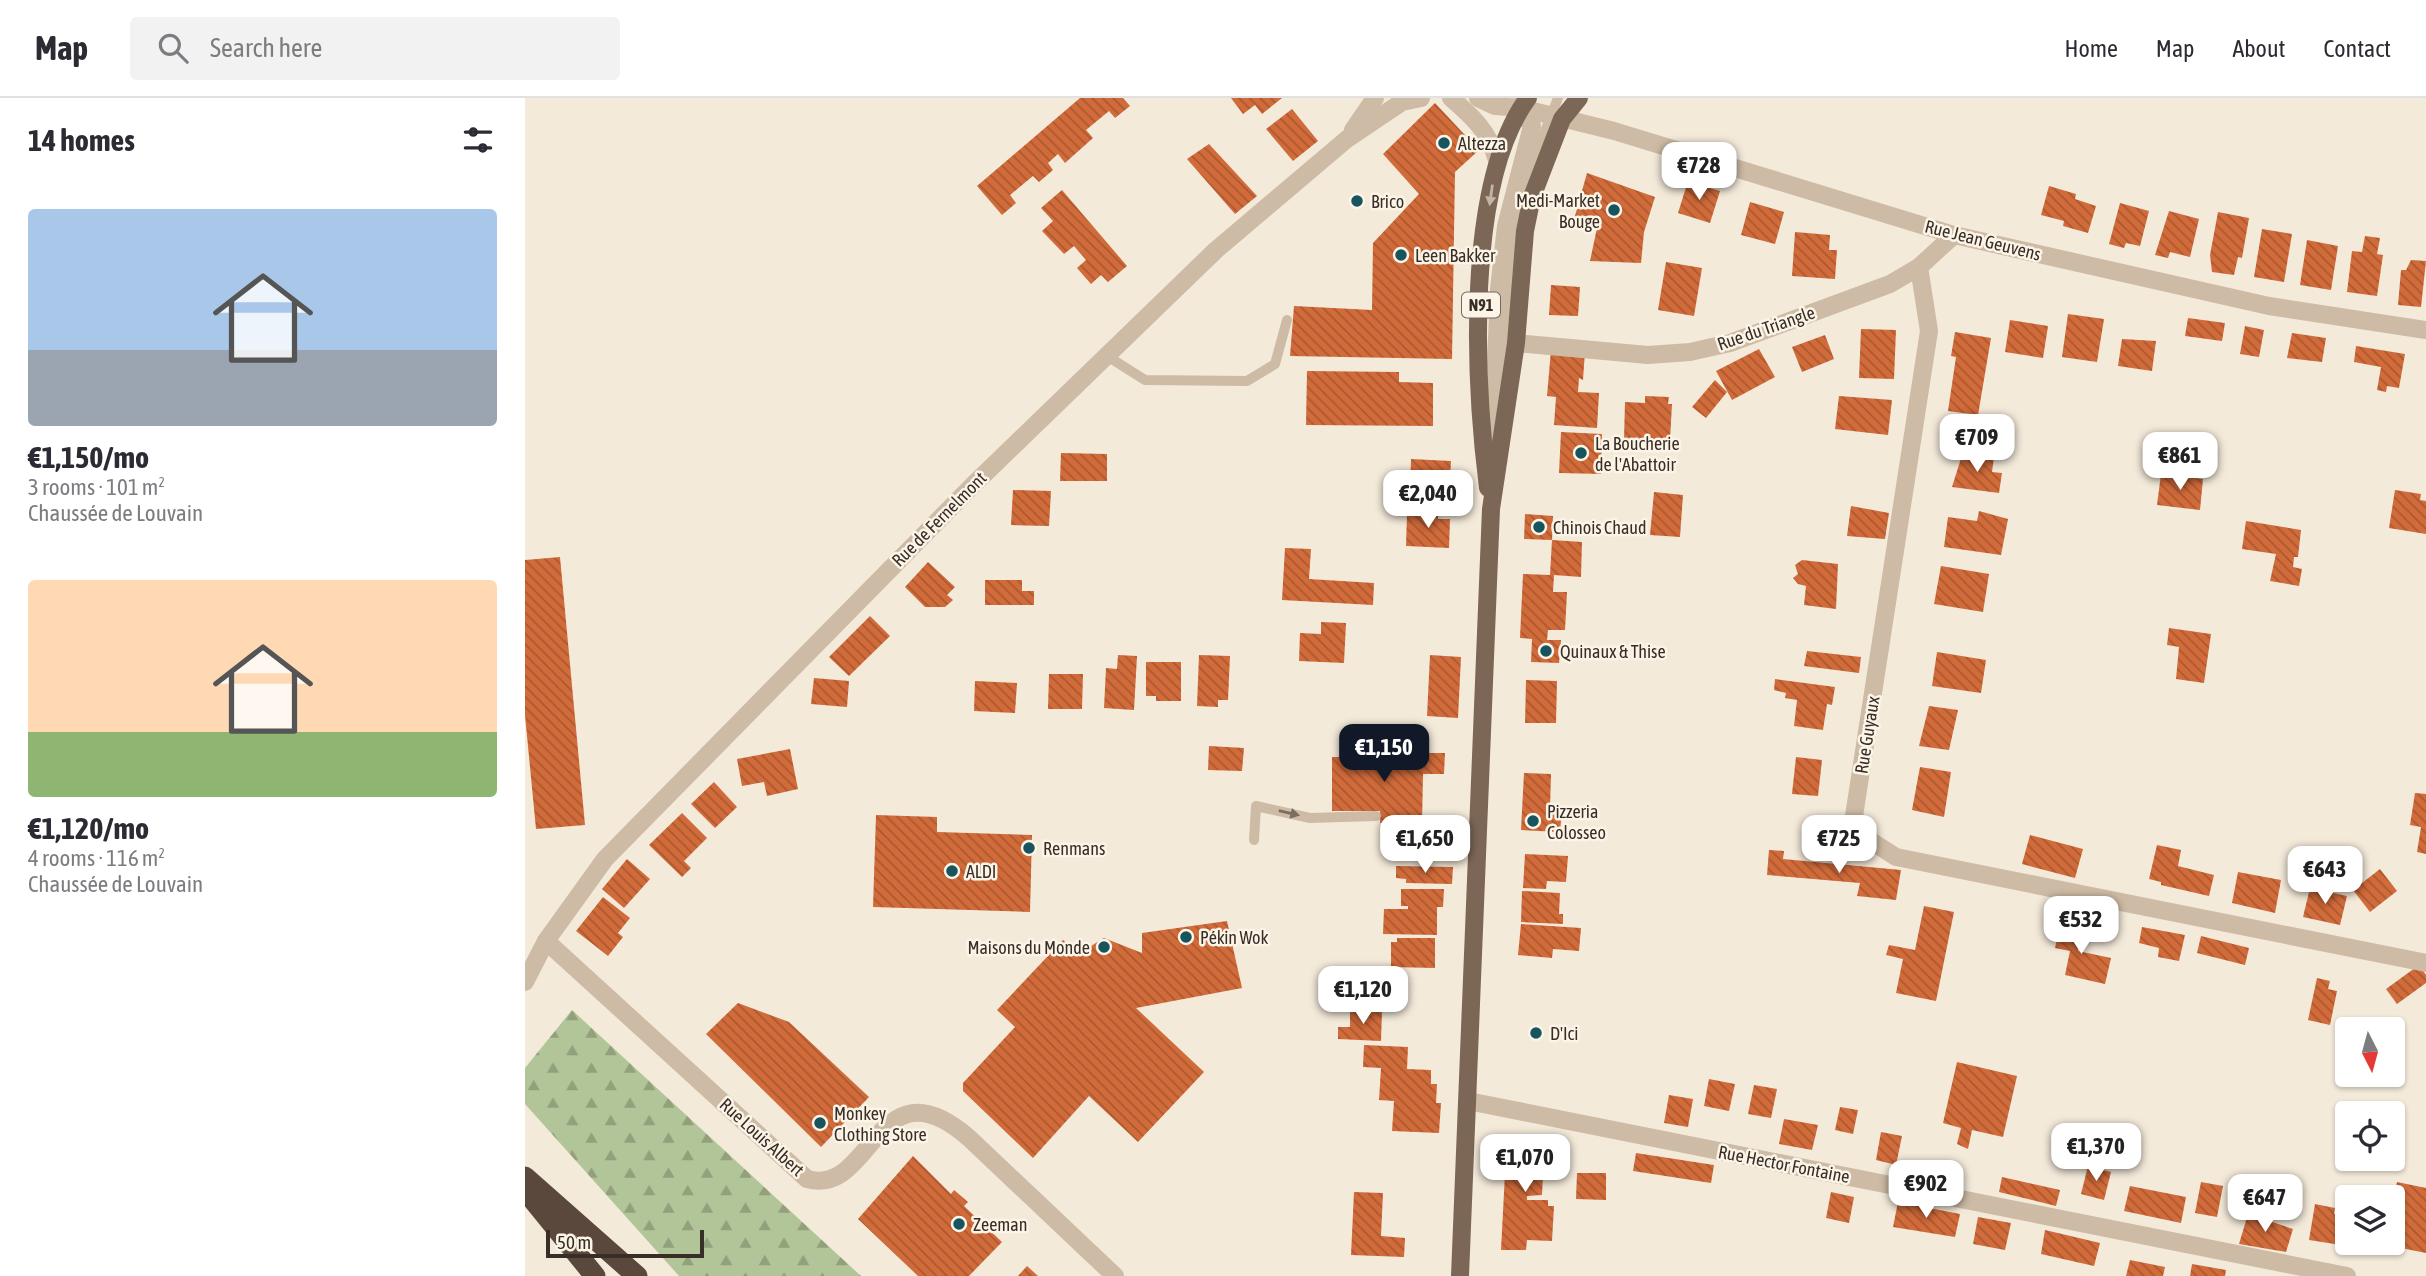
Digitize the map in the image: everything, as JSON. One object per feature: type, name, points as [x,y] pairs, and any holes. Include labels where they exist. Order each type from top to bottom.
[{"type":"highway","points":[[525,1177],[637,1276]]},
{"type":"highway","points":[[525,1190],[595,1276]]},
{"type":"main road","name":"N91","points":[[1460,1276],[1491,509],[1516,343],[1523,243],[1532,197],[1555,118],[1579,98]]},
{"type":"main road","name":"N91","points":[[1491,509],[1482,436],[1479,356],[1483,255],[1497,160],[1521,100]]},
{"type":"street","points":[[1347,139],[1375,98]]},
{"type":"street","points":[[1402,100],[1421,98]]},
{"type":"street","points":[[1451,98],[1481,124],[1490,137],[1497,160]]},
{"type":"street","name":"Rue Jean Geuvens","points":[[1478,98],[1495,106],[1521,100],[1555,118],[1623,134],[1954,235],[2269,306],[2426,330]]},
{"type":"street","points":[[1544,98],[1555,118]]},
{"type":"street","name":"Rue de Fernelmont","points":[[527,977],[546,941],[605,859],[972,485],[1216,250],[1347,139],[1402,100]]},
{"type":"street","points":[[1491,509],[1499,289],[1506,226],[1532,126],[1521,100]]},
{"type":"street","name":"Rue du Triangle","points":[[1516,343],[1648,355],[1690,352],[1730,343],[1890,284],[1919,268],[1954,235]]},
{"type":"street","name":"Rue Guyaux","points":[[1919,268],[1929,331],[1854,816],[1871,841],[1896,857],[2426,963]]},
{"type":"street","name":"Rue Louis Albert","points":[[546,941],[807,1179],[820,1183],[834,1179],[894,1120],[914,1111],[931,1112],[950,1122],[969,1138],[1115,1276]]},
{"type":"street","name":"Rue Hector Fontaine","points":[[1468,1101],[2347,1276]]},
{"type":"lane","name":"N91","points":[[1555,118],[1558,98]]},
{"type":"lane","points":[[1491,509],[1515,229],[1555,118]]},
{"type":"lane","points":[[1107,356],[1145,380],[1247,381],[1275,364],[1287,320]]},
{"type":"lane","points":[[1254,840],[1256,806],[1310,818],[1376,817]]},
{"type":"lane","points":[[1417,827],[1430,836]]},
{"type":"green space","points":[[572,1010],[861,1276],[679,1276],[525,1104],[525,1068]]},
{"type":"building","points":[[1080,98],[1123,98],[1130,106],[1115,118],[1109,111],[1086,130],[1093,138],[1065,163],[1058,154],[1048,163],[1053,170],[1039,182],[1033,176],[1010,195],[1016,203],[1002,215],[977,186]]},
{"type":"building","points":[[1231,98],[1282,98],[1262,114],[1255,105],[1243,114]]},
{"type":"building","points":[[1435,103],[1479,150],[1455,172],[1452,359],[1290,356],[1294,306],[1372,310],[1373,243],[1419,194],[1383,154]]},
{"type":"building","points":[[1292,109],[1318,141],[1293,161],[1266,129]]},
{"type":"building","points":[[1209,144],[1257,196],[1235,214],[1187,159]]},
{"type":"building","name":"Medi-Market Bouge","points":[[1587,173],[1655,197],[1644,232],[1641,263],[1590,261],[1597,228],[1573,223]]},
{"type":"building","points":[[1688,181],[1720,191],[1710,223],[1678,213]]},
{"type":"building","points":[[2049,186],[2076,194],[2075,199],[2096,206],[2088,233],[2063,226],[2064,221],[2041,215]]},
{"type":"building","points":[[1062,190],[1127,266],[1108,282],[1101,275],[1091,284],[1077,268],[1086,260],[1074,246],[1064,254],[1042,231],[1053,221],[1041,208]]},
{"type":"building","points":[[1750,202],[1784,212],[1775,244],[1741,235]]},
{"type":"building","points":[[2120,203],[2149,211],[2140,246],[2126,243],[2124,248],[2109,244]]},
{"type":"building","points":[[2169,211],[2199,219],[2190,257],[2170,252],[2168,258],[2155,255]]},
{"type":"building","points":[[2218,212],[2249,218],[2242,258],[2238,257],[2234,275],[2212,272],[2210,255]]},
{"type":"building","points":[[2262,229],[2292,234],[2284,282],[2254,277]]},
{"type":"building","points":[[1795,232],[1830,235],[1829,250],[1837,250],[1835,279],[1792,276]]},
{"type":"building","points":[[2365,236],[2380,238],[2377,254],[2383,255],[2377,296],[2347,292],[2352,251],[2362,252]]},
{"type":"building","points":[[2307,240],[2338,246],[2331,290],[2300,285]]},
{"type":"building","points":[[2411,260],[2426,261],[2421,307],[2398,305],[2401,270],[2406,270]]},
{"type":"building","points":[[1666,262],[1702,268],[1694,316],[1658,310]]},
{"type":"building","points":[[1551,285],[1580,287],[1578,316],[1549,315]]},
{"type":"building","points":[[2068,314],[2104,319],[2097,362],[2062,357]]},
{"type":"building","points":[[2188,318],[2225,323],[2222,341],[2185,336]]},
{"type":"building","points":[[2010,320],[2048,326],[2043,358],[2005,352]]},
{"type":"building","points":[[2245,326],[2264,330],[2259,357],[2240,354]]},
{"type":"building","points":[[1861,329],[1896,330],[1894,379],[1859,378]]},
{"type":"building","points":[[1955,332],[1991,338],[1978,415],[1948,411],[1956,357],[1951,356]]},
{"type":"building","points":[[2292,333],[2326,338],[2322,362],[2287,358]]},
{"type":"building","points":[[1825,335],[1834,359],[1802,372],[1792,347]]},
{"type":"building","points":[[2122,339],[2156,341],[2152,371],[2118,366]]},
{"type":"building","points":[[2356,346],[2405,354],[2399,388],[2387,386],[2386,392],[2377,390],[2381,367],[2354,362]]},
{"type":"building","points":[[1759,349],[1775,377],[1732,400],[1716,371]]},
{"type":"building","points":[[1551,350],[1585,351],[1583,380],[1579,378],[1578,392],[1599,393],[1597,428],[1554,425],[1556,397],[1547,396]]},
{"type":"building","points":[[1307,371],[1399,372],[1399,382],[1433,383],[1433,426],[1306,425]]},
{"type":"building","points":[[1715,380],[1727,392],[1706,418],[1692,407]]},
{"type":"building","points":[[1645,396],[1669,397],[1668,404],[1672,404],[1670,440],[1624,439],[1625,402],[1645,403]]},
{"type":"building","points":[[1839,396],[1892,400],[1888,435],[1835,429]]},
{"type":"building","name":"La Boucherie de l'Abattoir","points":[[1561,432],[1602,434],[1601,474],[1559,473]]},
{"type":"building","points":[[1963,452],[1994,457],[1992,472],[2002,473],[1999,493],[1952,487]]},
{"type":"building","points":[[1061,453],[1107,454],[1107,481],[1060,481]]},
{"type":"building","points":[[1411,459],[1451,461],[1449,496],[1410,495]]},
{"type":"building","points":[[2161,474],[2203,479],[2200,510],[2157,505]]},
{"type":"building","points":[[1013,490],[1051,491],[1049,526],[1011,525]]},
{"type":"building","points":[[2395,490],[2421,494],[2420,500],[2426,501],[2426,534],[2389,528]]},
{"type":"building","points":[[1654,492],[1683,495],[1680,537],[1650,535]]},
{"type":"building","points":[[1851,506],[1889,513],[1885,539],[1847,536]]},
{"type":"building","points":[[1419,510],[1438,510],[1438,519],[1450,519],[1449,548],[1406,546],[1407,515],[1419,516]]},
{"type":"building","points":[[1979,511],[2008,519],[2001,555],[1944,547],[1948,517],[1977,521]]},
{"type":"building","name":"Chinois Chaud","points":[[1525,514],[1553,516],[1552,540],[1524,539]]},
{"type":"building","points":[[2246,521],[2301,530],[2298,557],[2294,557],[2293,567],[2302,569],[2299,586],[2270,581],[2276,554],[2242,549]]},
{"type":"building","points":[[1552,540],[1582,542],[1581,577],[1554,575],[1553,592],[1567,592],[1565,630],[1548,630],[1547,640],[1561,640],[1559,663],[1531,662],[1532,639],[1520,638],[1523,574],[1550,575]]},
{"type":"building","points":[[1285,548],[1311,549],[1309,579],[1374,583],[1373,605],[1282,600]]},
{"type":"building","points":[[560,557],[585,825],[536,829],[525,715],[525,560]]},
{"type":"building","points":[[1802,560],[1838,564],[1836,609],[1804,605],[1806,586],[1798,584],[1793,578],[1798,574],[1795,565]]},
{"type":"building","points":[[928,562],[955,587],[947,595],[953,600],[945,607],[925,607],[905,587]]},
{"type":"building","points":[[1941,566],[1989,574],[1983,612],[1934,604]]},
{"type":"building","points":[[985,580],[1022,580],[1022,591],[1034,591],[1034,605],[985,605]]},
{"type":"building","points":[[870,616],[890,636],[849,676],[829,657]]},
{"type":"building","points":[[1321,622],[1346,623],[1344,663],[1299,661],[1300,633],[1321,634]]},
{"type":"building","points":[[2169,628],[2211,634],[2204,683],[2176,679],[2179,647],[2167,645]]},
{"type":"building","points":[[1807,651],[1861,657],[1859,673],[1804,666]]},
{"type":"building","points":[[1937,652],[1986,660],[1981,693],[1932,686]]},
{"type":"building","points":[[1118,655],[1137,656],[1134,710],[1104,708],[1106,668],[1117,669]]},
{"type":"building","points":[[1199,655],[1230,656],[1228,700],[1218,700],[1218,707],[1197,706]]},
{"type":"building","points":[[1430,655],[1461,657],[1458,718],[1427,716]]},
{"type":"building","points":[[1146,662],[1181,662],[1181,701],[1156,701],[1156,696],[1146,696]]},
{"type":"building","points":[[1049,674],[1083,674],[1082,709],[1048,709]]},
{"type":"building","points":[[814,678],[849,681],[847,707],[811,704]]},
{"type":"building","points":[[1775,679],[1835,687],[1832,705],[1827,704],[1823,730],[1794,726],[1797,700],[1785,698],[1786,693],[1774,690]]},
{"type":"building","points":[[1526,680],[1557,681],[1556,723],[1525,723]]},
{"type":"building","points":[[975,681],[1017,683],[1015,713],[974,711]]},
{"type":"building","points":[[1929,706],[1958,710],[1949,750],[1919,746]]},
{"type":"building","points":[[1209,746],[1244,748],[1242,771],[1208,770]]},
{"type":"building","points":[[790,749],[798,789],[767,796],[764,782],[742,786],[737,759]]},
{"type":"building","points":[[1383,753],[1445,753],[1444,774],[1423,774],[1422,823],[1380,823],[1380,811],[1332,811],[1332,757],[1382,757]]},
{"type":"building","points":[[1796,757],[1822,760],[1818,796],[1792,794]]},
{"type":"building","points":[[1920,767],[1951,772],[1944,817],[1912,810]]},
{"type":"building","points":[[1524,773],[1551,774],[1550,809],[1562,810],[1560,832],[1521,830]]},
{"type":"building","points":[[714,782],[737,807],[715,828],[691,804]]},
{"type":"building","points":[[2415,793],[2426,794],[2426,854],[2417,852],[2421,827],[2410,825]]},
{"type":"building","points":[[682,813],[707,838],[684,861],[691,868],[682,877],[649,845]]},
{"type":"building","name":"ALDI","points":[[876,815],[937,817],[937,832],[1032,835],[1030,912],[873,907]]},
{"type":"building","points":[[2030,835],[2083,849],[2075,878],[2022,864]]},
{"type":"building","points":[[2157,845],[2181,850],[2178,866],[2214,875],[2209,896],[2161,885],[2161,882],[2149,879]]},
{"type":"building","points":[[1769,850],[1784,851],[1783,859],[1901,870],[1896,900],[1857,896],[1860,883],[1767,875]]},
{"type":"building","points":[[1525,854],[1568,856],[1566,882],[1547,881],[1546,889],[1523,888]]},
{"type":"building","points":[[627,859],[650,879],[624,908],[602,889]]},
{"type":"building","points":[[1396,866],[1453,867],[1452,884],[1406,883],[1406,879],[1396,878]]},
{"type":"building","points":[[2380,869],[2397,891],[2370,912],[2353,890]]},
{"type":"building","points":[[2238,872],[2281,880],[2275,913],[2232,903]]},
{"type":"building","points":[[2310,888],[2347,896],[2340,925],[2303,917]]},
{"type":"building","points":[[1401,889],[1444,889],[1443,907],[1437,907],[1437,935],[1383,934],[1384,909],[1408,909],[1408,906],[1401,906]]},
{"type":"building","points":[[1522,891],[1560,893],[1559,914],[1563,914],[1563,924],[1521,922]]},
{"type":"building","points":[[603,897],[630,918],[618,933],[623,937],[608,956],[576,931]]},
{"type":"building","points":[[1924,906],[1954,912],[1936,1001],[1896,993],[1903,959],[1886,955],[1889,945],[1915,950]]},
{"type":"building","points":[[1227,921],[1242,988],[1136,1008],[1204,1072],[1138,1142],[1089,1096],[1033,1158],[963,1091],[963,1083],[1015,1027],[997,1010],[1063,940],[1078,954],[1104,938],[1142,953],[1142,933]]},
{"type":"building","points":[[2061,922],[2082,927],[2078,951],[2111,958],[2105,984],[2065,975],[2070,951],[2055,948]]},
{"type":"building","points":[[1521,924],[1581,928],[1579,951],[1553,949],[1552,958],[1518,955]]},
{"type":"building","points":[[2142,927],[2185,935],[2179,961],[2158,957],[2159,948],[2139,943]]},
{"type":"building","points":[[2201,936],[2249,948],[2245,965],[2197,953]]},
{"type":"building","points":[[1397,938],[1435,938],[1435,968],[1391,967],[1391,942],[1397,942]]},
{"type":"building","points":[[2419,965],[2426,975],[2426,983],[2397,1004],[2386,989]]},
{"type":"building","points":[[1361,973],[1395,974],[1395,996],[1342,995],[1343,983],[1360,983]]},
{"type":"building","points":[[2317,978],[2330,981],[2328,989],[2337,991],[2330,1025],[2308,1020]]},
{"type":"building","points":[[738,1003],[789,1022],[869,1097],[821,1147],[706,1034]]},
{"type":"building","points":[[1350,1010],[1382,1011],[1381,1041],[1338,1039],[1338,1027],[1350,1027]]},
{"type":"building","points":[[1364,1045],[1408,1047],[1407,1069],[1431,1070],[1431,1084],[1437,1084],[1436,1103],[1441,1103],[1439,1133],[1392,1131],[1394,1101],[1379,1100],[1381,1068],[1363,1067]]},
{"type":"building","points":[[1957,1062],[2017,1076],[2003,1137],[1972,1130],[1968,1149],[1957,1144],[1961,1128],[1943,1123]]},
{"type":"building","points":[[1709,1079],[1735,1084],[1729,1111],[1704,1106]]},
{"type":"building","points":[[1754,1085],[1777,1089],[1771,1118],[1748,1114]]},
{"type":"building","points":[[1669,1095],[1693,1099],[1688,1127],[1664,1123]]},
{"type":"building","points":[[1840,1107],[1858,1110],[1853,1134],[1835,1130]]},
{"type":"building","points":[[1784,1119],[1818,1125],[1812,1150],[1779,1144]]},
{"type":"building","points":[[1881,1132],[1902,1136],[1896,1165],[1876,1160]]},
{"type":"building","points":[[1507,1135],[1545,1135],[1542,1195],[1527,1196],[1527,1200],[1548,1200],[1548,1206],[1554,1206],[1552,1241],[1527,1240],[1526,1250],[1501,1250]]},
{"type":"building","points":[[1636,1153],[1714,1165],[1711,1183],[1633,1171]]},
{"type":"building","points":[[913,1156],[951,1194],[954,1190],[968,1202],[964,1206],[1002,1242],[969,1276],[918,1276],[858,1219]]},
{"type":"building","points":[[2088,1166],[2111,1172],[2104,1200],[2081,1194]]},
{"type":"building","points":[[1577,1173],[1606,1173],[1606,1200],[1576,1199]]},
{"type":"building","points":[[2002,1177],[2060,1190],[2056,1206],[1999,1192]]},
{"type":"building","points":[[2201,1182],[2223,1186],[2217,1217],[2195,1213]]},
{"type":"building","points":[[2397,1182],[2426,1188],[2426,1253],[2405,1249],[2405,1185],[2396,1185]]},
{"type":"building","points":[[2130,1186],[2186,1197],[2181,1223],[2124,1211]]},
{"type":"building","points":[[1354,1192],[1383,1193],[1381,1236],[1405,1238],[1404,1257],[1351,1255]]},
{"type":"building","points":[[1831,1192],[1854,1197],[1849,1223],[1826,1218]]},
{"type":"building","points":[[1898,1202],[1960,1214],[1955,1237],[1893,1227]]},
{"type":"building","points":[[2315,1204],[2335,1208],[2335,1244],[2309,1240]]},
{"type":"building","points":[[2248,1214],[2293,1229],[2286,1252],[2239,1244]]},
{"type":"building","points":[[1978,1217],[2011,1223],[2005,1250],[1973,1244]]},
{"type":"building","points":[[2045,1230],[2100,1243],[2094,1266],[2041,1254]]},
{"type":"building","points":[[2130,1260],[2165,1267],[2163,1276],[2126,1276]]},
{"type":"building","points":[[2192,1264],[2226,1270],[2225,1276],[2190,1276]]},
{"type":"building","points":[[1027,1266],[1038,1276],[1018,1276]]},
{"type":"place","name":"Altezza","points":[[1444,143]]},
{"type":"place","name":"Brico","points":[[1357,201]]},
{"type":"place","name":"Medi-Market Bouge","points":[[1614,210]]},
{"type":"place","name":"Leen Bakker","points":[[1401,255]]},
{"type":"place","name":"La Boucherie de l'Abattoir","points":[[1581,453]]},
{"type":"place","name":"Chinois Chaud","points":[[1539,527]]},
{"type":"place","name":"Quinaux & Thise","points":[[1546,651]]},
{"type":"place","name":"Pizzeria Colosseo","points":[[1533,821]]},
{"type":"place","name":"Renmans","points":[[1029,848]]},
{"type":"place","name":"ALDI","points":[[952,871]]},
{"type":"place","name":"Pékin Wok","points":[[1186,937]]},
{"type":"place","name":"Maisons du Monde","points":[[1104,947]]},
{"type":"place","name":"D'Ici","points":[[1536,1033]]},
{"type":"place","name":"Monkey Clothing Store","points":[[820,1123]]},
{"type":"place","name":"Zeeman","points":[[959,1224]]}]
